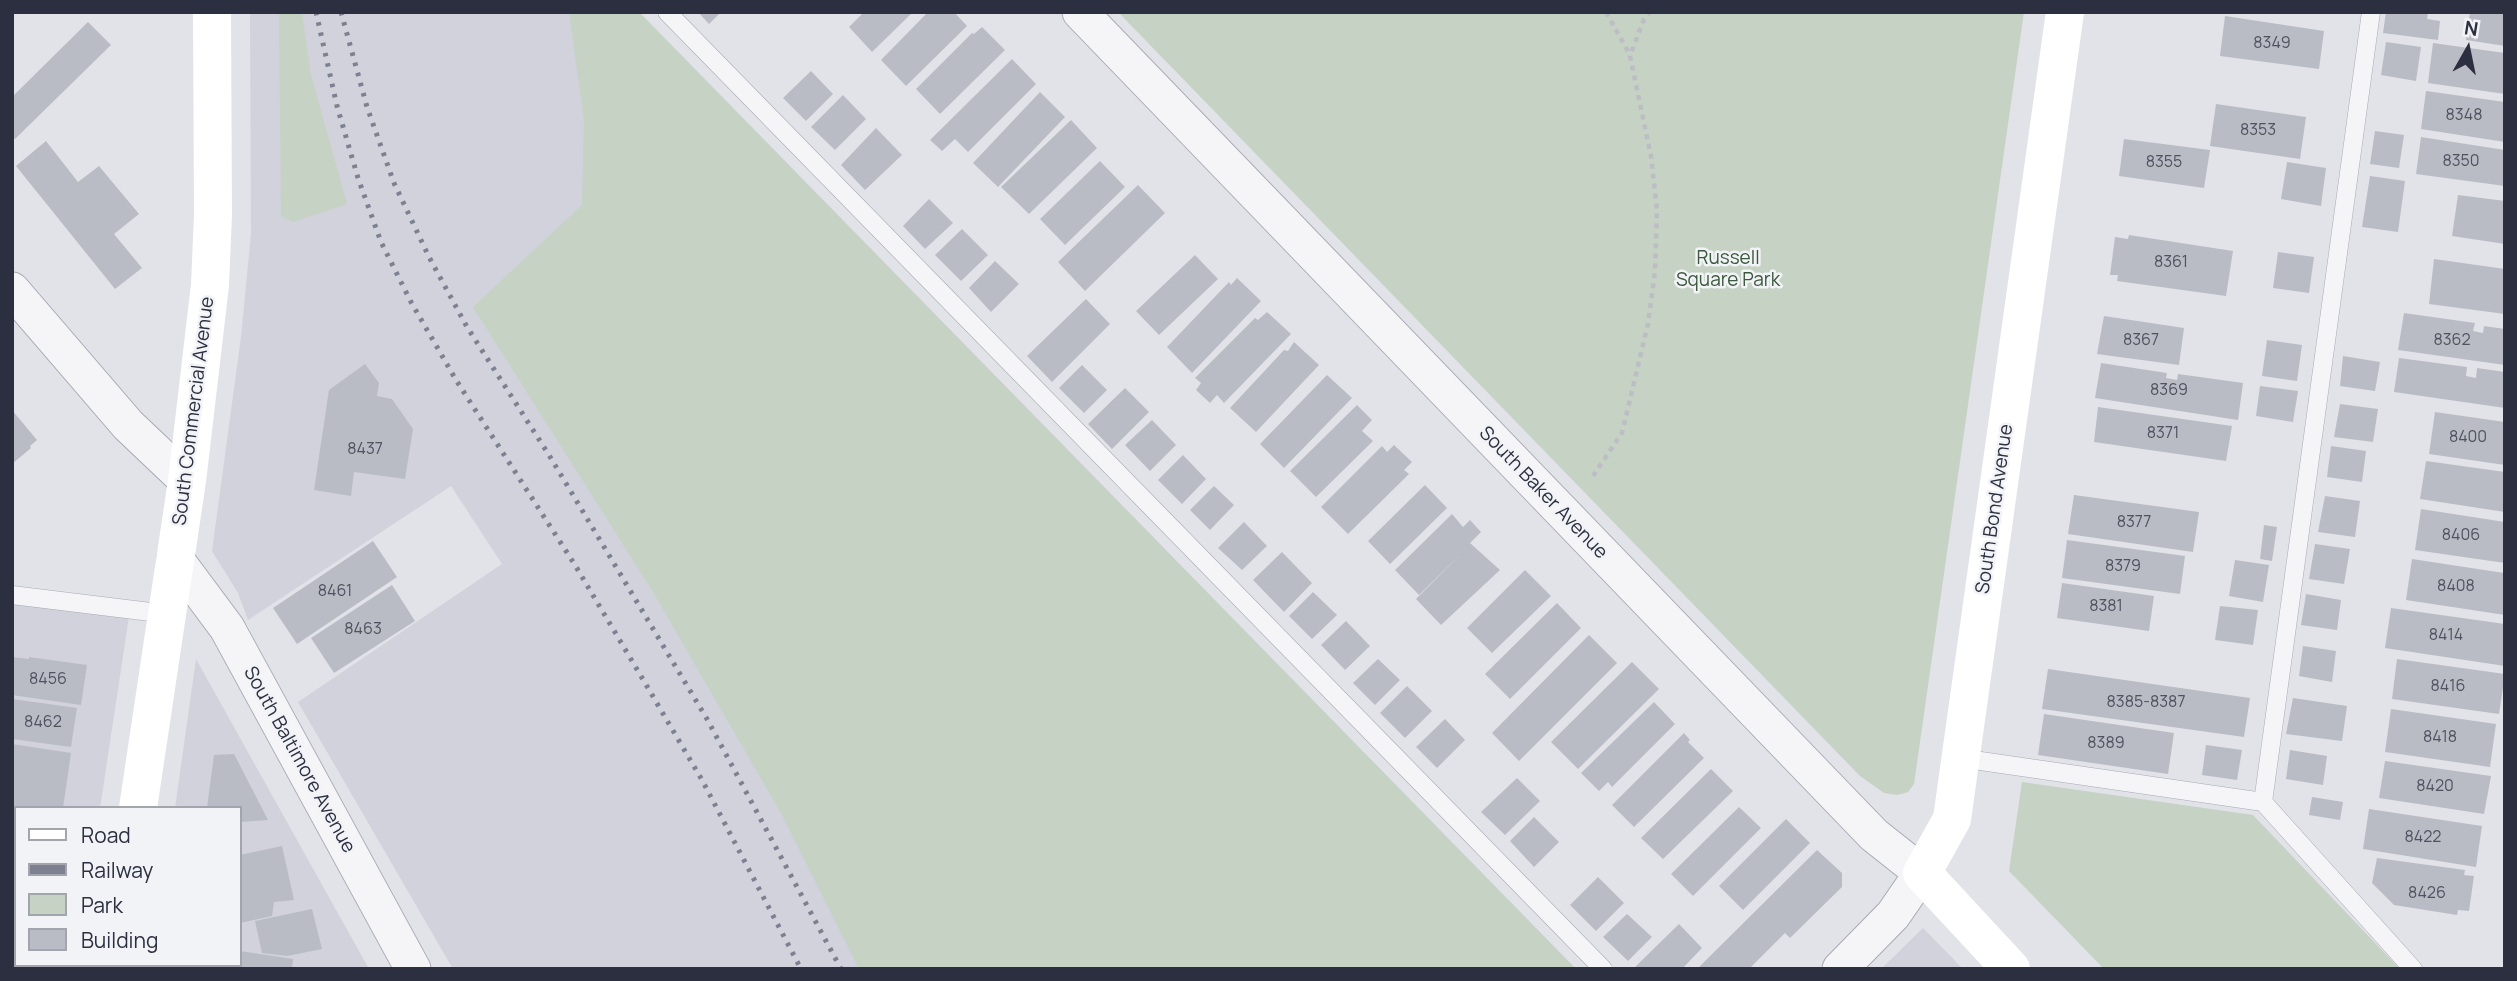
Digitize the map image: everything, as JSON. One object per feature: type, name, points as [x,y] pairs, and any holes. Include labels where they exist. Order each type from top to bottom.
[{"type":"street","name":"South Commercial Avenue","points":[[138,806],[187,481],[210,285],[213,215],[212,12]]},
{"type":"street","name":"South Baker Avenue","points":[[1080,12],[1864,825],[1922,873],[2011,969]]},
{"type":"street","name":"South Bond Avenue","points":[[1840,969],[1893,915],[1922,873],[1952,819],[2065,12]]},
{"type":"street","points":[[12,290],[128,425],[187,481]]},
{"type":"street","name":"South Baltimore Avenue","points":[[175,558],[227,628],[412,969]]},
{"type":"lane","points":[[667,12],[1603,969]]},
{"type":"lane","points":[[2263,802],[2371,12]]},
{"type":"lane","points":[[12,595],[167,614]]},
{"type":"lane","points":[[1960,758],[2263,802],[2413,969]]},
{"type":"path","points":[[1593,476],[1622,433],[1648,324],[1655,271],[1657,210],[1651,156],[1630,56],[1606,12]]},
{"type":"path","points":[[1630,56],[1644,19],[1650,12]]},
{"type":"shaded area","points":[[250,12],[639,12],[1576,969],[453,969],[298,702],[502,564],[451,486],[248,620],[238,593],[212,551],[241,337],[251,234]]},
{"type":"shaded area","points":[[12,595],[130,610],[100,806],[14,806],[14,967],[76,969],[12,969]]},
{"type":"shaded area","points":[[196,659],[369,969],[151,969],[242,967],[242,806],[175,806]]},
{"type":"shaded area","points":[[1923,928],[1963,969],[1881,969]]},
{"type":"green space","points":[[279,12],[302,12],[311,75],[347,204],[293,222],[281,216]]},
{"type":"green space","points":[[569,12],[639,12],[1576,969],[859,969],[782,815],[653,592],[473,307],[582,205],[584,121]]},
{"type":"green space","name":"Russell Square Park","points":[[1118,12],[2024,12],[1914,784],[1908,792],[1897,795],[1884,793],[1860,776]]},
{"type":"green space","points":[[2022,782],[2253,815],[2400,969],[2104,969],[2009,871]]},
{"type":"building","points":[[698,12],[721,12],[709,24]]},
{"type":"building","points":[[864,12],[913,12],[872,52],[849,27]]},
{"type":"building","points":[[928,12],[954,12],[967,26],[906,86],[881,60]]},
{"type":"building","points":[[2386,12],[2428,12],[2427,19],[2440,21],[2438,40],[2383,33]]},
{"type":"building","points":[[2470,12],[2505,12],[2505,46],[2466,40]]},
{"type":"building","points":[[2225,16],[2324,31],[2319,69],[2220,56]]},
{"type":"building","points":[[88,22],[111,45],[15,139],[12,136],[12,97]]},
{"type":"building","points":[[982,27],[1005,50],[940,114],[916,89],[972,33]]},
{"type":"building","points":[[2386,42],[2421,47],[2416,81],[2381,75]]},
{"type":"building","points":[[2433,43],[2505,53],[2505,94],[2428,83]]},
{"type":"building","points":[[1012,59],[1036,84],[968,152],[955,139],[942,151],[930,140]]},
{"type":"building","points":[[811,71],[833,94],[806,121],[783,98]]},
{"type":"building","points":[[2426,91],[2505,102],[2505,142],[2421,129]]},
{"type":"building","points":[[1040,92],[1065,117],[998,187],[973,163]]},
{"type":"building","points":[[843,95],[866,119],[835,150],[811,127]]},
{"type":"building","points":[[2216,104],[2306,117],[2300,159],[2210,146]]},
{"type":"building","points":[[1071,120],[1097,148],[1029,214],[1001,187]]},
{"type":"building","points":[[876,128],[902,155],[865,190],[841,165]]},
{"type":"building","points":[[2375,131],[2404,135],[2399,168],[2370,164]]},
{"type":"building","points":[[2421,137],[2505,150],[2505,186],[2416,174]]},
{"type":"building","points":[[2124,139],[2210,150],[2204,188],[2119,176]]},
{"type":"building","points":[[46,141],[78,182],[99,166],[139,214],[114,234],[142,268],[115,289],[16,166]]},
{"type":"building","points":[[1100,161],[1125,187],[1065,245],[1040,219]]},
{"type":"building","points":[[2287,162],[2326,168],[2321,206],[2281,199]]},
{"type":"building","points":[[2370,176],[2405,181],[2398,232],[2362,227]]},
{"type":"building","points":[[1138,185],[1165,213],[1085,291],[1058,262]]},
{"type":"building","points":[[2458,195],[2505,201],[2505,244],[2452,236]]},
{"type":"building","points":[[929,199],[953,223],[925,249],[903,226]]},
{"type":"building","points":[[962,229],[988,255],[961,281],[935,255]]},
{"type":"building","points":[[2129,235],[2233,251],[2226,296],[2117,281],[2118,275],[2110,275],[2115,237],[2128,239]]},
{"type":"building","points":[[2278,252],[2314,257],[2309,293],[2273,288]]},
{"type":"building","points":[[1195,255],[1218,279],[1159,335],[1136,311]]},
{"type":"building","points":[[2434,259],[2505,269],[2505,314],[2429,304]]},
{"type":"building","points":[[995,261],[1019,284],[991,312],[969,288]]},
{"type":"building","points":[[1237,278],[1261,301],[1192,373],[1167,347],[1229,282],[1231,285]]},
{"type":"building","points":[[1086,299],[1110,324],[1052,382],[1027,356]]},
{"type":"building","points":[[1267,312],[1291,334],[1224,403],[1217,395],[1210,403],[1196,390],[1201,383],[1195,378],[1255,318],[1258,320]]},
{"type":"building","points":[[2404,313],[2475,323],[2473,331],[2483,333],[2484,326],[2505,329],[2505,365],[2398,350]]},
{"type":"building","points":[[2104,316],[2184,328],[2179,365],[2097,354]]},
{"type":"building","points":[[2267,340],[2302,345],[2297,381],[2262,376]]},
{"type":"building","points":[[1294,342],[1319,365],[1256,432],[1230,408]]},
{"type":"building","points":[[2343,356],[2380,362],[2375,391],[2340,386]]},
{"type":"building","points":[[2399,358],[2467,367],[2466,376],[2476,378],[2477,368],[2505,372],[2505,408],[2394,392]]},
{"type":"building","points":[[2101,363],[2167,373],[2166,378],[2177,380],[2178,374],[2243,383],[2238,420],[2095,398]]},
{"type":"building","points":[[365,364],[379,383],[377,396],[392,399],[413,429],[405,479],[354,472],[351,496],[314,490],[329,390]]},
{"type":"building","points":[[1082,365],[1107,390],[1084,413],[1059,388]]},
{"type":"building","points":[[1327,375],[1352,398],[1284,468],[1260,444]]},
{"type":"building","points":[[2260,386],[2298,391],[2293,422],[2256,416]]},
{"type":"building","points":[[1125,388],[1149,412],[1112,449],[1088,424]]},
{"type":"building","points":[[2340,404],[2378,409],[2373,442],[2334,437]]},
{"type":"building","points":[[1357,405],[1372,420],[1362,431],[1373,441],[1316,497],[1290,471]]},
{"type":"building","points":[[2098,407],[2232,426],[2226,461],[2094,442]]},
{"type":"building","points":[[12,410],[37,440],[12,464]]},
{"type":"building","points":[[2435,412],[2505,422],[2505,465],[2429,454]]},
{"type":"building","points":[[1152,420],[1176,445],[1150,471],[1125,445]]},
{"type":"building","points":[[1394,445],[1412,462],[1404,470],[1409,474],[1348,534],[1321,507],[1382,446],[1387,452]]},
{"type":"building","points":[[2331,446],[2366,451],[2362,482],[2327,477]]},
{"type":"building","points":[[1183,455],[1206,479],[1182,504],[1158,480]]},
{"type":"building","points":[[2426,461],[2505,472],[2505,512],[2420,499]]},
{"type":"building","points":[[1425,485],[1447,508],[1390,564],[1368,541]]},
{"type":"building","points":[[1214,486],[1234,505],[1210,530],[1190,510]]},
{"type":"building","points":[[2074,495],[2199,512],[2193,552],[2068,534]]},
{"type":"building","points":[[2325,496],[2360,501],[2355,537],[2318,532]]},
{"type":"building","points":[[2421,509],[2505,522],[2505,563],[2415,550]]},
{"type":"building","points":[[1452,514],[1463,527],[1470,520],[1481,532],[1470,543],[1500,570],[1441,625],[1416,599],[1462,553],[1419,595],[1395,570]]},
{"type":"building","points":[[1244,522],[1267,546],[1242,570],[1218,548]]},
{"type":"building","points":[[2264,525],[2277,527],[2272,561],[2260,559]]},
{"type":"building","points":[[2067,540],[2185,556],[2180,594],[2062,578]]},
{"type":"building","points":[[373,541],[397,577],[297,644],[273,608]]},
{"type":"building","points":[[2315,544],[2350,549],[2344,584],[2309,579]]},
{"type":"building","points":[[1282,552],[1312,583],[1284,612],[1253,580]]},
{"type":"building","points":[[2412,559],[2504,573],[2505,615],[2406,600]]},
{"type":"building","points":[[2235,560],[2269,565],[2263,602],[2229,596]]},
{"type":"building","points":[[1525,570],[1551,596],[1492,653],[1467,628]]},
{"type":"building","points":[[2062,583],[2154,596],[2149,631],[2057,618]]},
{"type":"building","points":[[392,585],[415,621],[334,673],[311,638]]},
{"type":"building","points":[[1313,592],[1337,615],[1312,639],[1289,616]]},
{"type":"building","points":[[2306,594],[2341,600],[2337,630],[2301,625]]},
{"type":"building","points":[[1557,603],[1581,628],[1510,699],[1485,674]]},
{"type":"building","points":[[2220,606],[2258,610],[2253,645],[2215,640]]},
{"type":"building","points":[[2391,608],[2505,624],[2505,666],[2385,648]]},
{"type":"building","points":[[1346,621],[1370,646],[1345,670],[1321,645]]},
{"type":"building","points":[[1589,635],[1617,663],[1519,761],[1492,733]]},
{"type":"building","points":[[2303,646],[2336,651],[2332,682],[2299,676]]},
{"type":"building","points":[[12,657],[87,665],[81,705],[12,695]]},
{"type":"building","points":[[1378,659],[1400,680],[1375,705],[1353,683]]},
{"type":"building","points":[[2397,659],[2505,674],[2499,714],[2392,699]]},
{"type":"building","points":[[1632,662],[1659,689],[1578,769],[1551,742]]},
{"type":"building","points":[[2048,669],[2250,698],[2244,737],[2042,709]]},
{"type":"building","points":[[1407,686],[1432,711],[1405,738],[1380,713]]},
{"type":"building","points":[[2293,698],[2347,706],[2342,741],[2286,734]]},
{"type":"building","points":[[12,699],[77,708],[71,747],[12,739]]},
{"type":"building","points":[[1654,702],[1675,724],[1612,787],[1608,782],[1599,791],[1581,773]]},
{"type":"building","points":[[2391,709],[2496,724],[2490,767],[2385,752]]},
{"type":"building","points":[[2044,714],[2174,733],[2168,774],[2038,755]]},
{"type":"building","points":[[1445,719],[1465,740],[1437,768],[1416,747]]},
{"type":"building","points":[[1684,733],[1690,740],[1688,742],[1704,758],[1634,827],[1612,805]]},
{"type":"building","points":[[12,744],[71,753],[63,806],[14,806],[12,873]]},
{"type":"building","points":[[2206,745],[2242,750],[2237,780],[2202,775]]},
{"type":"building","points":[[2290,750],[2327,756],[2323,785],[2286,779]]},
{"type":"building","points":[[234,754],[268,820],[242,822],[242,806],[207,806],[214,755]]},
{"type":"building","points":[[2385,761],[2491,776],[2484,814],[2379,798]]},
{"type":"building","points":[[1711,769],[1733,791],[1663,859],[1641,838]]},
{"type":"building","points":[[1517,778],[1540,801],[1505,835],[1481,812]]},
{"type":"building","points":[[2312,797],[2343,802],[2340,820],[2309,815]]},
{"type":"building","points":[[1739,807],[1761,828],[1693,896],[1671,874]]},
{"type":"building","points":[[2369,809],[2482,826],[2476,867],[2363,849]]},
{"type":"building","points":[[1534,817],[1559,842],[1534,867],[1510,841]]},
{"type":"building","points":[[1786,819],[1810,843],[1743,910],[1719,886]]},
{"type":"building","points":[[282,846],[294,900],[274,902],[272,916],[242,923],[242,855]]},
{"type":"building","points":[[1817,850],[1842,873],[1842,887],[1790,938],[1785,933],[1749,969],[1697,969]]},
{"type":"building","points":[[2377,858],[2465,870],[2464,875],[2474,876],[2469,911],[2458,910],[2457,915],[2394,905],[2372,883]]},
{"type":"building","points":[[1598,877],[1624,903],[1596,931],[1570,905]]},
{"type":"building","points":[[312,909],[322,949],[287,956],[262,953],[255,921]]},
{"type":"building","points":[[1627,914],[1652,937],[1628,961],[1603,937]]},
{"type":"building","points":[[12,923],[14,923],[14,964]]},
{"type":"building","points":[[1679,924],[1702,948],[1682,969],[1633,969]]},
{"type":"building","points":[[242,951],[293,959],[292,969],[186,969],[242,967]]},
{"type":"railway","points":[[316,12],[337,106],[358,178],[381,242],[411,302],[456,380],[575,565],[702,780],[801,969]]},
{"type":"railway","points":[[341,12],[367,107],[394,183],[429,257],[467,327],[549,455],[707,719],[841,969]]}]
